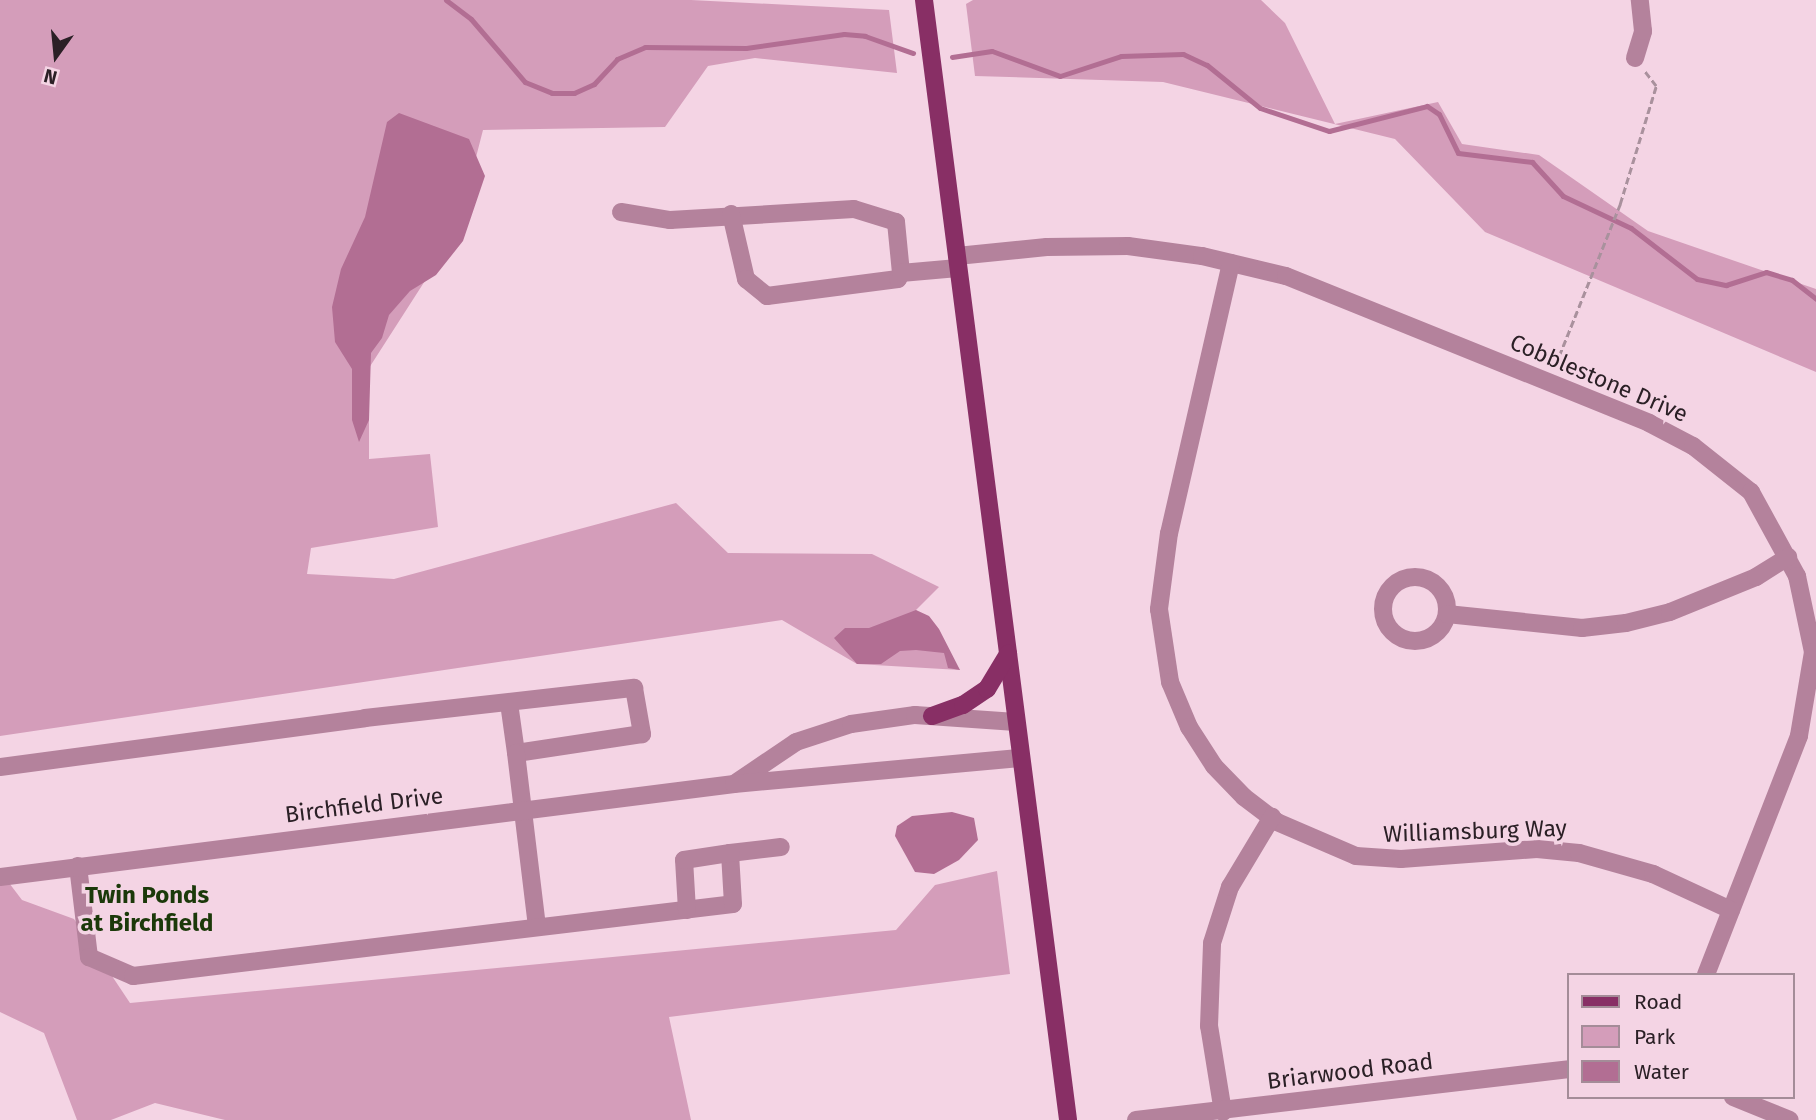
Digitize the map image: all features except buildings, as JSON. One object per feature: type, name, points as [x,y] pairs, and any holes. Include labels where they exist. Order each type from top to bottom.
[{"type":"main road","points":[[924,0],[1009,651],[1019,758],[1068,1120]]},
{"type":"main road","points":[[932,716],[963,705],[987,689],[1009,651]]},
{"type":"street","points":[[1635,58],[1643,32],[1640,0]]},
{"type":"street","points":[[621,212],[670,220],[830,207],[889,218],[896,222],[901,273]]},
{"type":"street","name":"Cobblestone Drive","points":[[731,214],[746,279],[758,293],[767,296],[898,279],[901,273],[957,262],[1093,245],[1231,263],[1286,276],[1649,423],[1714,461],[1751,492],[1788,557],[1810,624],[1813,652],[1807,705],[1790,762],[1707,973]]},
{"type":"street","name":"Williamsburg Way","points":[[1231,263],[1169,533],[1161,583],[1161,633],[1170,682],[1189,727],[1229,783],[1272,817],[1315,841],[1378,859],[1538,849],[1589,855],[1653,874],[1731,910]]},
{"type":"street","points":[[1447,614],[1582,628],[1626,623],[1732,587],[1788,557]]},
{"type":"street","points":[[0,767],[634,688],[642,734],[516,753]]},
{"type":"street","points":[[509,702],[537,926]]},
{"type":"street","name":"Birchfield Drive","points":[[734,784],[796,743],[850,724],[932,716],[1016,722]]},
{"type":"street","name":"Birchfield Drive","points":[[0,877],[734,784],[1019,758]]},
{"type":"street","points":[[1223,1112],[1209,1026],[1212,943],[1230,887],[1272,817]]},
{"type":"street","points":[[687,910],[684,860],[781,846]]},
{"type":"street","points":[[78,866],[89,957],[133,976],[733,904],[730,853]]},
{"type":"street","name":"Briarwood Road","points":[[1136,1120],[1223,1112],[1568,1069]]},
{"type":"street","points":[[1739,1099],[1790,1120]]},
{"type":"path","points":[[1547,381],[1620,205],[1656,86],[1635,58]]},
{"type":"green space","points":[[0,0],[691,0],[889,10],[897,73],[755,58],[708,66],[665,127],[483,130],[457,231],[369,368],[369,459],[430,454],[438,527],[311,548],[307,574],[394,579],[676,503],[728,553],[872,554],[939,587],[916,610],[960,670],[857,664],[782,620],[0,736]]},
{"type":"green space","points":[[973,0],[1261,0],[1285,23],[1335,124],[1438,102],[1462,144],[1539,155],[1648,231],[1816,289],[1816,372],[1485,232],[1395,139],[1163,82],[975,76],[966,4]]},
{"type":"green space","points":[[0,871],[22,900],[74,919],[130,1003],[896,930],[935,885],[997,871],[1010,974],[669,1017],[691,1120],[225,1120],[155,1103],[111,1120],[77,1120],[44,1033],[0,1012]]},
{"type":"water","points":[[399,113],[469,139],[485,176],[463,241],[436,275],[410,291],[389,315],[382,338],[371,353],[369,420],[359,442],[352,420],[352,369],[335,342],[332,307],[341,269],[365,217],[387,122]]},
{"type":"water","points":[[916,610],[929,616],[939,629],[960,670],[948,668],[944,653],[916,650],[900,651],[881,664],[857,664],[834,638],[845,628],[869,628]]},
{"type":"water","points":[[952,812],[974,818],[978,840],[959,860],[934,874],[915,872],[895,836],[897,826],[912,816]]},
{"type":"waterway","points":[[446,0],[471,19],[525,82],[552,93],[574,93],[594,84],[617,59],[645,47],[746,48],[844,34],[865,36],[913,53]]},
{"type":"waterway","points":[[952,57],[992,51],[1060,76],[1121,56],[1183,54],[1207,65],[1260,108],[1329,131],[1427,106],[1439,114],[1458,153],[1532,162],[1563,196],[1631,228],[1697,279],[1726,285],[1766,272],[1792,280],[1816,299]]},
{"type":"district","name":"Twin Ponds at Birchfield","points":[[147,910]]}]
